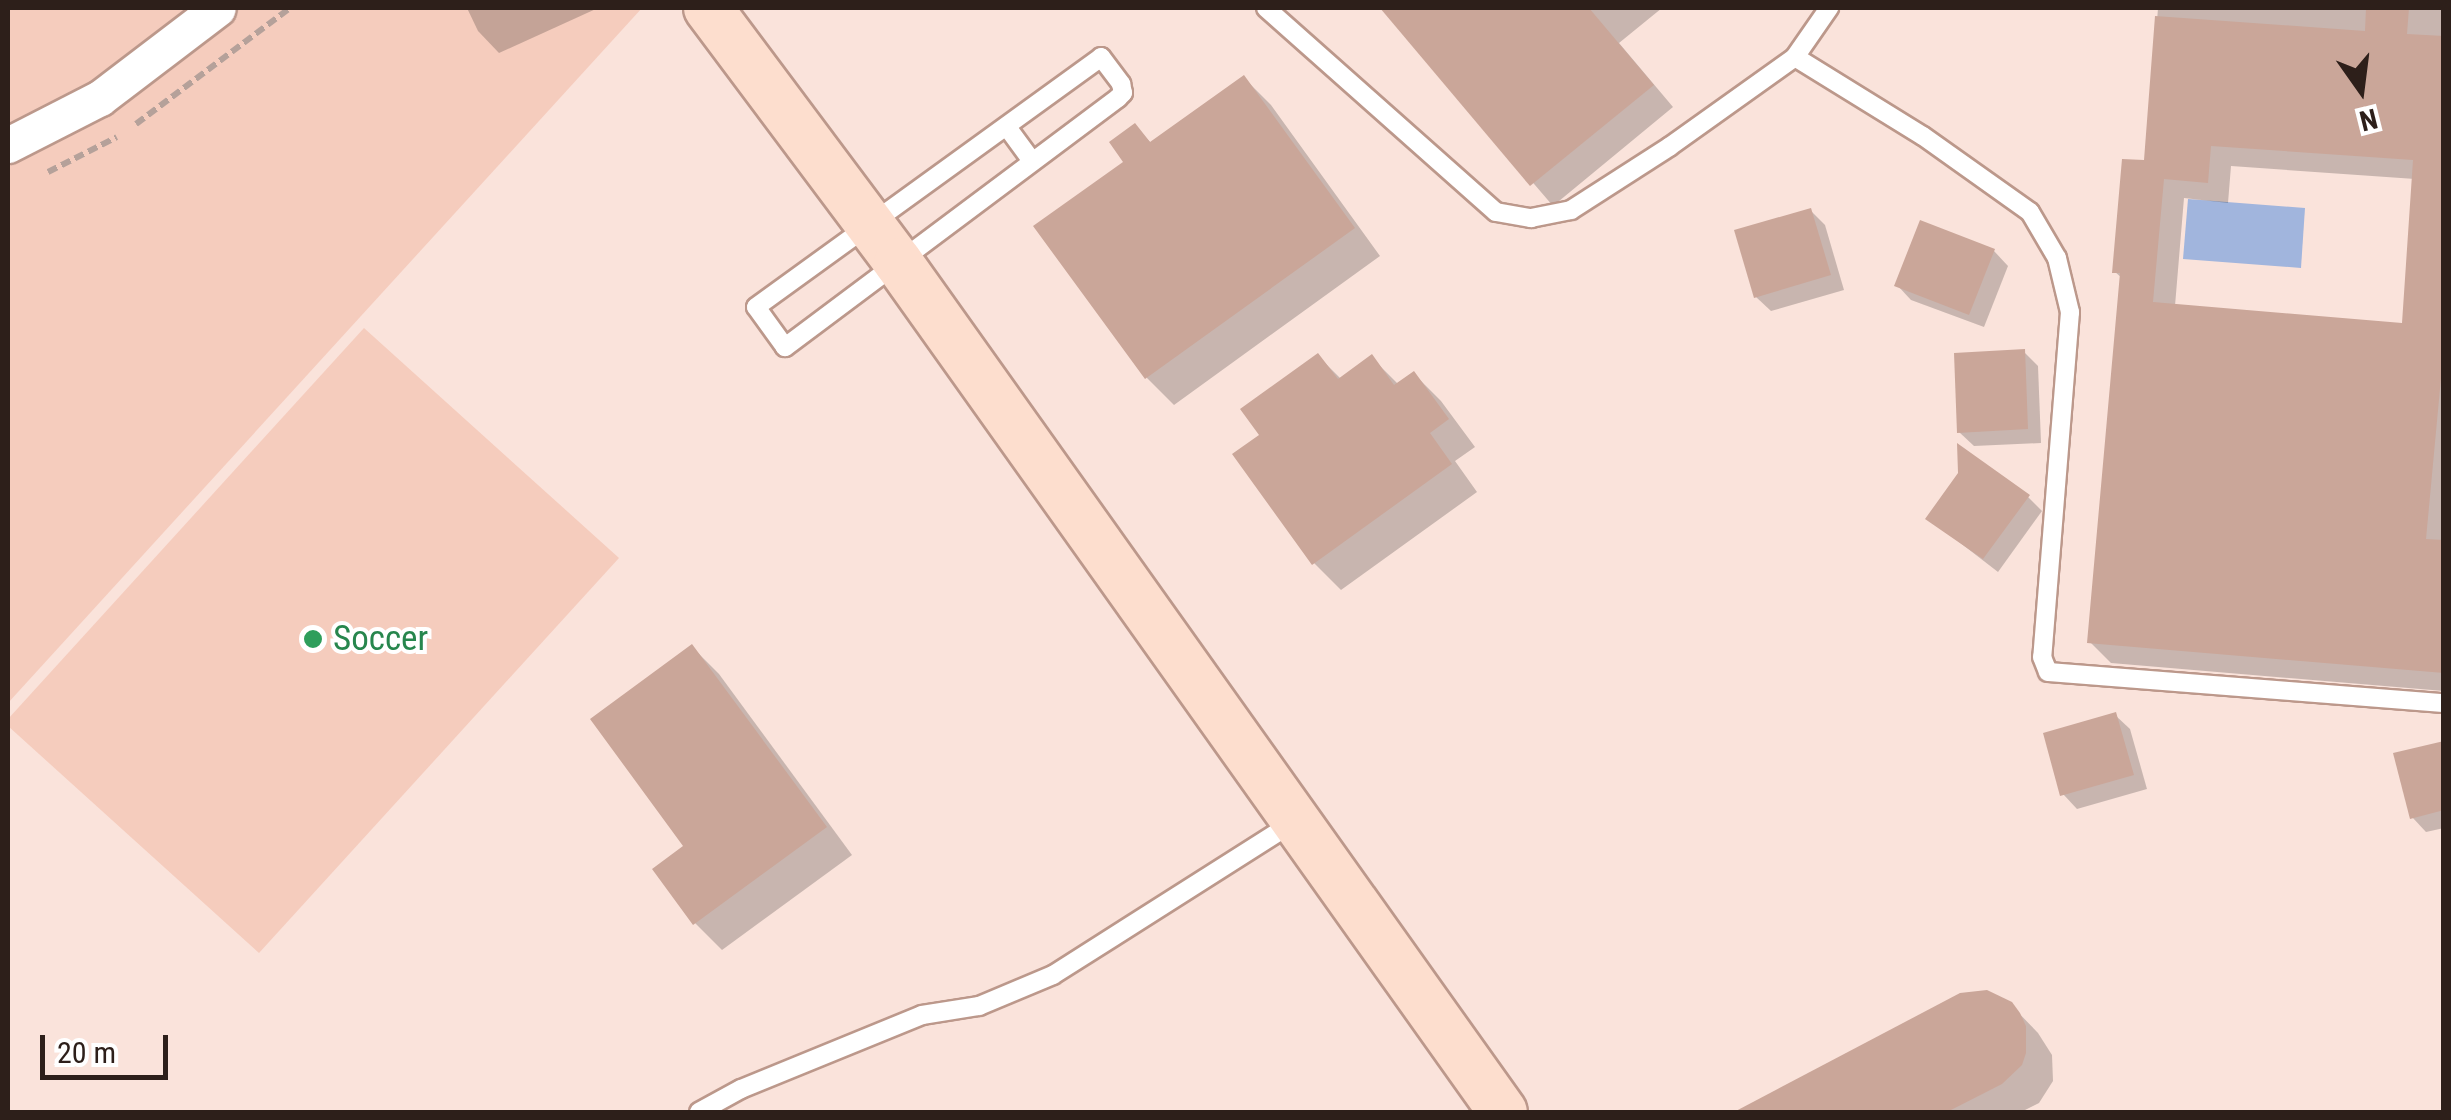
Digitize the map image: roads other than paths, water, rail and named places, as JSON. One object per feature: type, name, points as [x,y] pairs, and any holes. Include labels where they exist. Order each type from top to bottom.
[{"type":"street","points":[[8,146],[100,98],[218,8]]},
{"type":"street","points":[[708,8],[883,244],[1503,1112]]},
{"type":"lane","points":[[1266,8],[1496,212],[1531,218],[1571,210],[1602,193],[1795,57],[1829,8]]},
{"type":"lane","points":[[1007,127],[883,244],[785,348],[756,307],[883,244],[1032,161],[1118,98],[1123,93],[1121,84],[1101,57],[1007,127]]},
{"type":"lane","points":[[1795,57],[1924,136],[2030,212],[2057,258],[2070,312],[2042,657],[2048,672],[2444,704]]},
{"type":"lane","points":[[1007,127],[1032,161]]},
{"type":"lane","points":[[700,1112],[741,1090],[922,1014],[979,1006],[1053,976],[1296,821]]},
{"type":"water","points":[[2188,199],[2305,208],[2301,268],[2183,259]]},
{"type":"place","name":"Soccer","points":[[313,639]]}]
